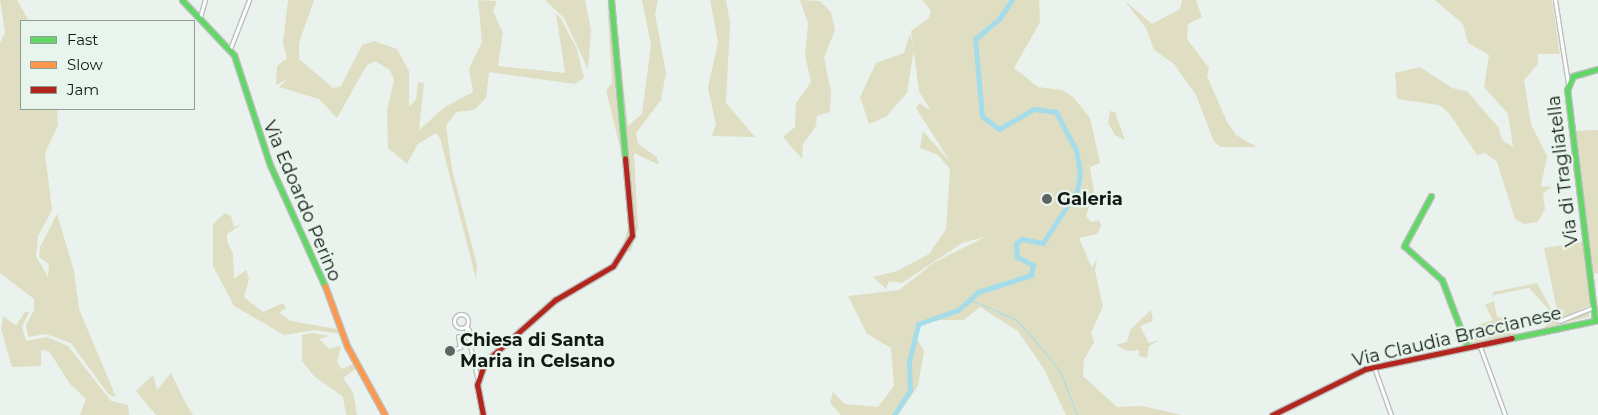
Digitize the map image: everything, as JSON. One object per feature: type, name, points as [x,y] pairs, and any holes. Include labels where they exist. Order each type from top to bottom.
[{"type":"street","name":"Via Edoardo Perino","points":[[182,0],[230,49],[270,165],[336,310],[346,343],[384,415]]},
{"type":"street","points":[[200,17],[205,0]]},
{"type":"street","points":[[230,49],[249,0]]},
{"type":"street","points":[[478,381],[485,362],[497,350],[555,300],[605,273],[630,242],[633,213],[611,0]]},
{"type":"street","points":[[1556,0],[1568,83]]},
{"type":"street","name":"Via di Tragliatella","points":[[1596,320],[1568,83],[1576,75],[1598,69]]},
{"type":"street","points":[[1431,196],[1404,246],[1442,280],[1457,310],[1467,346]]},
{"type":"street","points":[[1559,321],[1593,307]]},
{"type":"street","points":[[455,349],[460,347],[454,317],[462,313],[467,327],[468,343],[478,381],[483,415]]},
{"type":"street","name":"Via Claudia Braccianese","points":[[1272,415],[1374,367],[1596,320]]},
{"type":"street","points":[[458,333],[467,327]]},
{"type":"street","points":[[1479,344],[1505,415]]},
{"type":"street","points":[[1374,367],[1391,415]]},
{"type":"shaded area","points":[[0,0],[17,0],[28,20],[20,20],[20,110],[57,110],[58,125],[45,153],[52,210],[38,236],[36,256],[48,277],[49,264],[39,257],[40,247],[57,214],[74,271],[79,309],[116,397],[109,395],[71,343],[46,334],[28,337],[26,325],[34,310],[34,299],[0,273],[0,43],[5,33]]},
{"type":"shaded area","points":[[288,0],[314,0],[299,43],[299,59],[333,88],[341,86],[362,45],[374,41],[397,49],[409,71],[409,107],[416,99],[418,82],[424,83],[419,130],[445,107],[473,92],[469,69],[482,42],[478,0],[497,1],[493,11],[503,33],[498,66],[565,73],[556,13],[561,19],[577,49],[584,78],[575,84],[489,72],[486,98],[474,110],[456,112],[446,126],[452,169],[477,265],[476,279],[440,138],[436,133],[418,144],[407,164],[388,148],[387,110],[394,80],[390,70],[375,61],[367,65],[337,118],[319,99],[279,87],[288,79],[276,85],[277,66],[287,58],[283,43]]},
{"type":"shaded area","points":[[545,0],[585,0],[591,30],[588,69],[564,18]]},
{"type":"shaded area","points":[[607,0],[613,46],[620,54],[628,126],[642,114],[651,45],[642,0],[658,0],[655,14],[666,73],[661,100],[636,133],[638,144],[657,157],[659,165],[634,153],[638,228],[631,251],[621,252],[629,224],[622,156],[606,90],[612,83]]},
{"type":"shaded area","points":[[710,0],[726,0],[730,23],[726,103],[755,137],[712,136],[716,124],[708,88],[718,42]]},
{"type":"shaded area","points":[[800,0],[820,1],[831,12],[835,30],[824,58],[831,92],[830,112],[817,116],[816,126],[803,144],[802,159],[783,137],[795,127],[796,103],[811,82],[805,55],[808,23]]},
{"type":"shaded area","points":[[922,0],[1039,0],[1040,22],[1014,68],[1038,87],[1062,90],[1073,97],[1090,118],[1100,163],[1090,167],[1094,193],[1086,216],[1091,222],[1099,220],[1101,226],[1097,234],[1079,238],[1092,268],[1097,258],[1095,271],[1103,306],[1091,333],[1094,342],[1084,360],[1083,376],[1117,407],[1142,406],[1182,415],[1066,415],[1044,369],[1018,331],[980,307],[964,320],[926,320],[917,325],[916,337],[924,351],[918,386],[898,415],[841,415],[830,403],[833,392],[845,404],[878,407],[894,386],[891,348],[867,334],[848,296],[899,290],[935,262],[985,237],[962,243],[902,283],[889,281],[886,289],[873,277],[897,271],[929,254],[946,229],[950,169],[938,155],[920,148],[923,131],[951,163],[916,108],[919,103],[931,111],[919,91],[911,31],[929,18],[931,10]]},
{"type":"shaded area","points":[[1124,0],[1152,24],[1180,9],[1182,0],[1196,0],[1202,17],[1188,24],[1187,39],[1209,68],[1207,76],[1227,122],[1236,135],[1257,147],[1221,147],[1214,142],[1196,95],[1174,64],[1154,50],[1146,28]]},
{"type":"shaded area","points":[[1435,0],[1552,0],[1560,54],[1538,54],[1538,64],[1524,80],[1531,124],[1547,156],[1541,186],[1552,187],[1543,193],[1545,209],[1538,222],[1524,224],[1515,219],[1497,162],[1485,153],[1477,155],[1449,113],[1439,105],[1397,99],[1395,73],[1420,67],[1452,88],[1467,91],[1498,127],[1502,140],[1513,147],[1508,114],[1484,87],[1489,55],[1468,43],[1463,24]]},
{"type":"shaded area","points":[[910,34],[914,49],[907,93],[886,117],[869,124],[860,97],[876,63],[904,53]]},
{"type":"shaded area","points":[[1110,111],[1115,112],[1125,140],[1115,135],[1108,123]]},
{"type":"shaded area","points":[[1598,130],[1598,273],[1591,274],[1573,131]]},
{"type":"shaded area","points":[[225,213],[231,216],[234,227],[241,225],[227,234],[227,241],[233,254],[234,279],[246,270],[249,279],[244,297],[263,312],[283,303],[286,308],[279,313],[291,321],[337,329],[340,334],[315,330],[284,335],[234,306],[213,266],[213,224]]},
{"type":"shaded area","points":[[1583,242],[1590,305],[1559,319],[1544,248]]},
{"type":"shaded area","points":[[1537,283],[1558,322],[1591,309],[1589,317],[1544,328],[1550,319],[1548,309],[1529,288],[1494,295],[1493,299],[1493,292]]},
{"type":"shaded area","points":[[1494,301],[1497,317],[1507,320],[1505,333],[1519,333],[1467,345],[1464,330],[1493,320],[1485,305]]},
{"type":"shaded area","points":[[1151,310],[1153,321],[1140,326],[1149,343],[1160,340],[1149,346],[1147,358],[1139,356],[1139,350],[1127,351],[1116,345],[1127,342],[1130,330]]},
{"type":"shaded area","points":[[25,312],[29,312],[22,327],[26,341],[47,337],[68,346],[111,401],[128,405],[129,415],[80,415],[86,399],[70,384],[49,351],[41,350],[41,366],[12,367],[1,329],[3,316],[16,326]]},
{"type":"shaded area","points":[[312,333],[329,336],[319,339],[329,349],[341,346],[337,361],[341,369],[354,364],[357,368],[343,378],[353,392],[357,415],[346,415],[343,397],[314,376],[302,361],[302,335]]},
{"type":"shaded area","points":[[171,373],[193,415],[156,415],[136,391],[153,375],[157,390]]},
{"type":"waterway","points":[[894,415],[910,390],[909,361],[918,324],[958,310],[978,292],[1031,275],[1033,265],[1017,257],[1016,243],[1022,239],[1043,243],[1077,190],[1080,174],[1076,150],[1056,112],[1034,109],[999,129],[982,116],[975,39],[999,19],[1012,0]]},
{"type":"waterway","points":[[971,300],[1015,319],[1060,371],[1077,415]]},
{"type":"traffic: fast","points":[[182,0],[234,55],[270,165],[325,286]]},
{"type":"traffic: fast","points":[[611,0],[625,158]]},
{"type":"traffic: fast","points":[[1595,320],[1567,90],[1573,76],[1598,69]]},
{"type":"traffic: fast","points":[[1431,196],[1404,246],[1442,280],[1467,346]]},
{"type":"traffic: fast","points":[[1512,338],[1598,320]]},
{"type":"traffic: slow","points":[[325,286],[347,346],[385,415]]},
{"type":"traffic: jam","points":[[483,415],[477,385],[485,362],[555,300],[613,266],[632,235],[625,158]]},
{"type":"traffic: jam","points":[[1272,415],[1365,369],[1512,338]]},
{"type":"place","name":"Galeria","points":[[1047,199]]},
{"type":"place","name":"Chiesa di Santa Maria in Celsano","points":[[450,351]]}]
